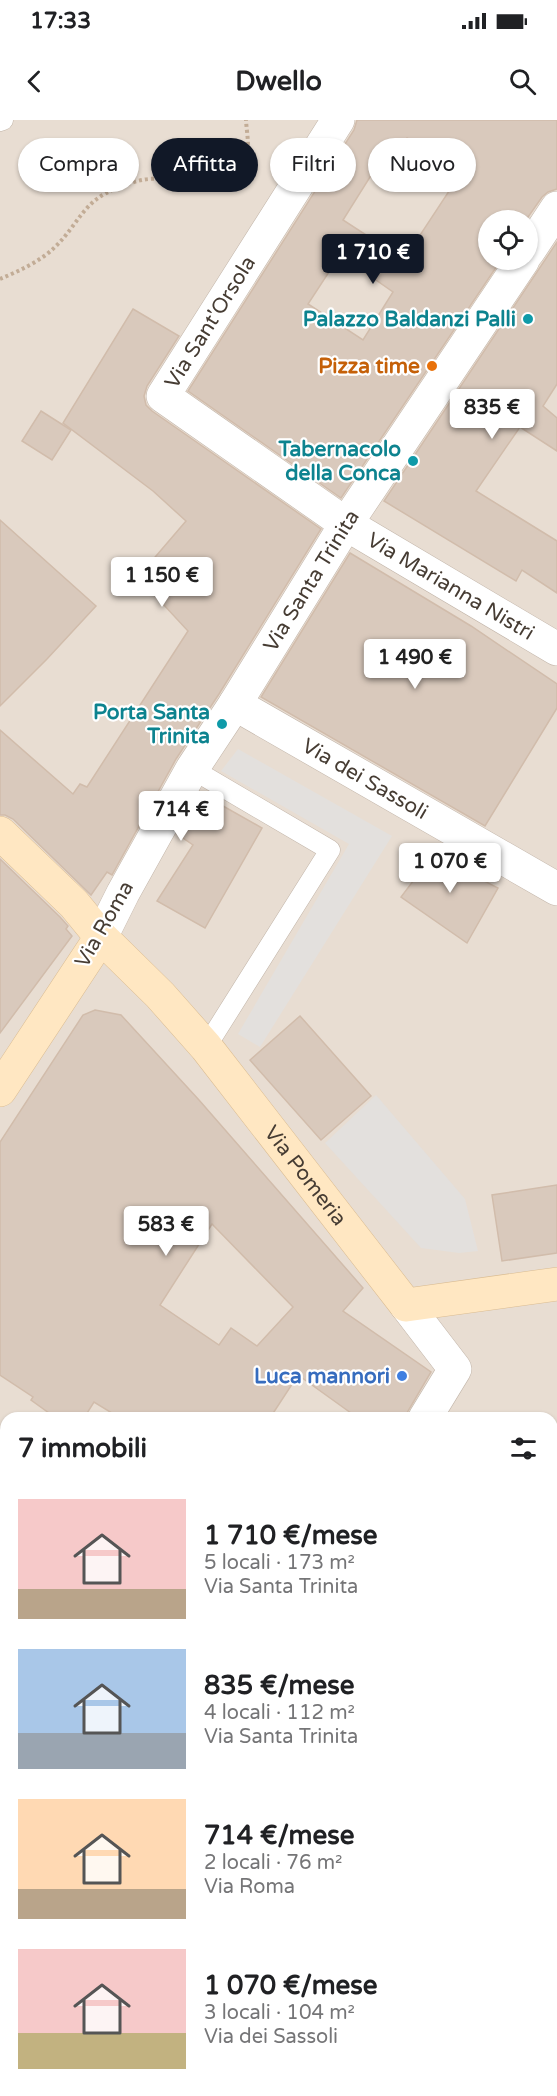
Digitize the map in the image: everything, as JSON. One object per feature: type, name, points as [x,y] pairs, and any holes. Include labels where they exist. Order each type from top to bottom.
[{"type":"street","name":"Via Sant'Orsola","points":[[338,120],[163,396],[346,524]]},
{"type":"street","points":[[538,237],[557,208]]},
{"type":"street","name":"Via Santa Trinita","points":[[229,714],[346,524],[516,270]]},
{"type":"street","name":"Via Marianna Nistri","points":[[346,524],[557,649]]},
{"type":"street","name":"Via Roma","points":[[0,1090],[100,937],[192,769],[229,714]]},
{"type":"street","name":"Via dei Sassoli","points":[[229,714],[557,889]]},
{"type":"street","name":"Via Pomeria","points":[[0,833],[74,904],[100,937],[160,995],[207,1047],[406,1305]]},
{"type":"street","points":[[429,1412],[455,1369],[406,1305],[557,1284]]},
{"type":"lane","points":[[192,769],[330,850],[207,1047]]},
{"type":"path","points":[[0,279],[35,262],[55,247],[86,207],[108,191],[150,179],[204,186],[224,181],[240,170],[249,151],[246,120]]},
{"type":"shaded area","points":[[0,120],[557,120],[557,1412],[0,1412]]},
{"type":"shaded area","points":[[238,749],[392,836],[260,1047],[238,1034],[349,844],[221,771]]},
{"type":"shaded area","points":[[376,1095],[465,1199],[478,1251],[459,1253],[421,1248],[325,1143]]},
{"type":"building","points":[[357,120],[557,120],[557,189],[542,197],[533,210],[478,210],[478,270],[494,270],[341,498],[188,391],[315,192],[356,192],[356,138],[349,138]],"holes":[[[368,138],[476,138],[476,192],[448,192],[405,258],[343,220],[368,180]],[[340,255],[393,292],[363,340],[308,304]]]},
{"type":"building","points":[[557,242],[557,384],[543,406],[557,418],[557,451],[520,427],[476,491],[557,541],[557,593],[522,570],[516,581],[384,501]]},
{"type":"building","points":[[133,309],[179,336],[147,386],[144,396],[146,405],[321,529],[176,759],[112,875],[107,872],[91,895],[13,819],[0,815],[0,730],[73,794],[80,784],[87,787],[188,631],[138,577],[186,521],[153,491],[63,423]]},
{"type":"building","points":[[41,411],[71,430],[52,460],[22,441]]},
{"type":"building","points":[[0,520],[96,606],[0,706]]},
{"type":"building","points":[[350,553],[471,626],[557,684],[557,708],[485,826],[261,697]]},
{"type":"building","points":[[200,793],[262,828],[205,928],[157,901],[193,845],[177,834]]},
{"type":"building","points":[[441,844],[465,858],[459,868],[498,888],[467,943],[401,897]]},
{"type":"building","points":[[0,859],[60,917],[68,926],[66,929],[72,936],[0,1033]]},
{"type":"building","points":[[95,1010],[121,1015],[199,1100],[363,1288],[343,1311],[431,1372],[408,1412],[350,1412],[298,1375],[274,1412],[110,1412],[94,1402],[88,1412],[48,1412],[31,1400],[33,1397],[0,1375],[0,1142],[83,1015]],"holes":[[[212,1224],[293,1307],[257,1346],[231,1328],[219,1345],[160,1305]]]},
{"type":"building","points":[[300,1016],[371,1096],[321,1140],[250,1060]]},
{"type":"building","points":[[557,1185],[557,1253],[502,1261],[492,1195]]},
{"type":"place","name":"Palazzo Baldanzi Palli","points":[[528,319]]},
{"type":"place","name":"Pizza time","points":[[432,366]]},
{"type":"place","name":"Tabernacolo della Conca","points":[[413,461]]},
{"type":"place","name":"Porta Santa Trinita","points":[[222,724]]},
{"type":"place","name":"Luca mannori","points":[[402,1376]]}]
